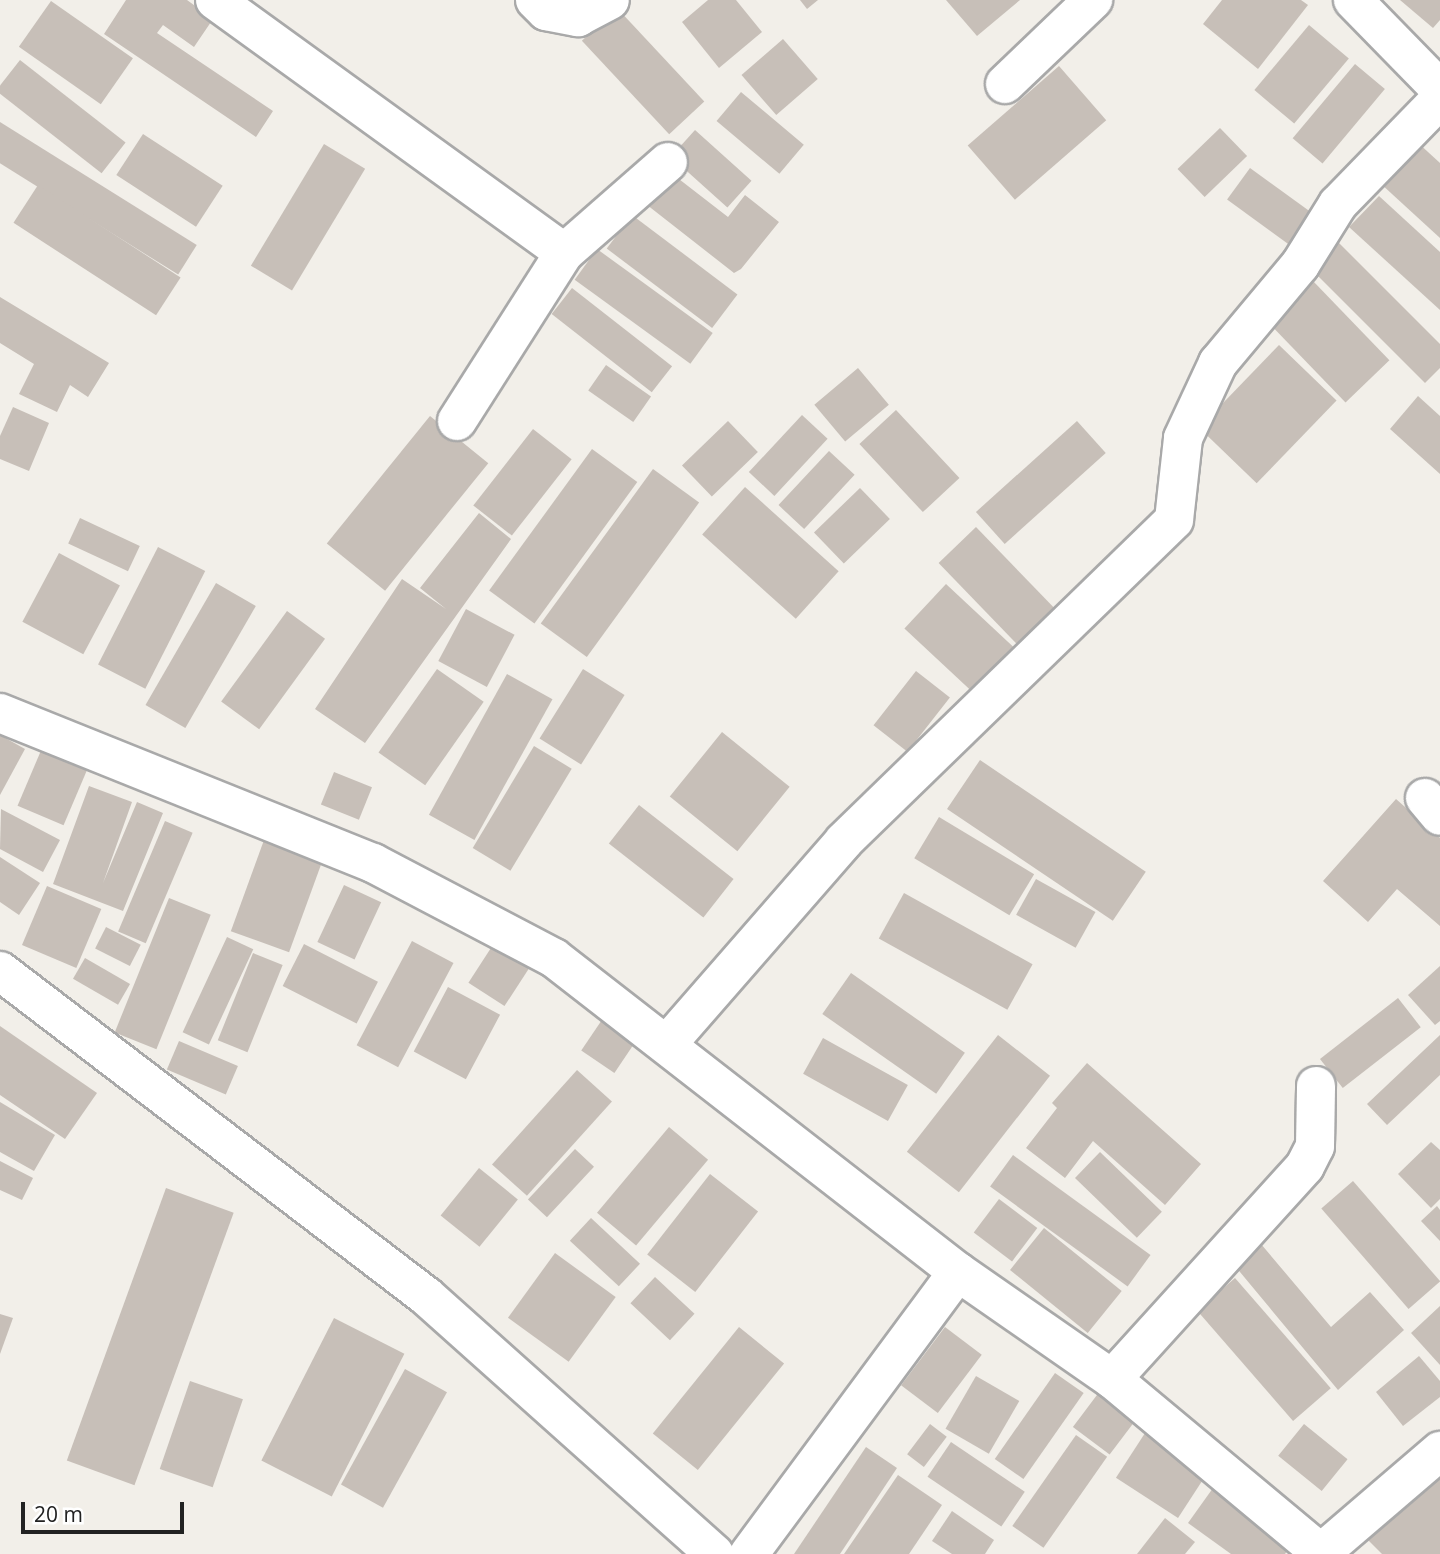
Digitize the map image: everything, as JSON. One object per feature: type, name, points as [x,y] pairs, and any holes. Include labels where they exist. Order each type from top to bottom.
[{"type":"street","points":[[215,0],[564,253]]},
{"type":"street","points":[[535,0],[546,11],[578,18],[610,0]]},
{"type":"street","points":[[1005,85],[1093,0]]},
{"type":"street","points":[[1353,0],[1440,89]]},
{"type":"street","points":[[668,1043],[844,841],[1174,520],[1182,438],[1218,363],[1300,265],[1338,204],[1440,99]]},
{"type":"street","points":[[457,421],[564,253],[668,162]]},
{"type":"street","points":[[0,713],[373,863],[472,912],[554,958],[668,1043],[958,1272],[1112,1379],[1321,1554],[1440,1451]]},
{"type":"street","points":[[0,971],[426,1296],[715,1554]]},
{"type":"street","points":[[1112,1379],[1305,1166],[1315,1146],[1316,1086]]},
{"type":"street","points":[[749,1554],[958,1272]]},
{"type":"building","points":[[126,0],[187,0],[213,19],[194,47],[163,25],[157,33],[273,111],[256,137],[104,34]]},
{"type":"building","points":[[708,0],[736,0],[762,32],[719,68],[682,22]]},
{"type":"building","points":[[800,0],[818,0],[807,9]]},
{"type":"building","points":[[946,0],[1020,0],[977,36]]},
{"type":"building","points":[[1222,0],[1301,0],[1308,5],[1258,69],[1203,24]]},
{"type":"building","points":[[1400,0],[1440,0],[1440,20],[1433,28]]},
{"type":"building","points":[[51,1],[133,58],[101,104],[19,47]]},
{"type":"building","points":[[617,8],[704,102],[669,134],[582,41]]},
{"type":"building","points":[[1309,25],[1349,58],[1294,124],[1254,90]]},
{"type":"building","points":[[783,39],[818,79],[776,115],[741,75]]},
{"type":"building","points":[[20,60],[126,142],[102,173],[0,94],[0,86]]},
{"type":"building","points":[[1355,64],[1385,89],[1323,163],[1293,138]]},
{"type":"building","points":[[1059,66],[1106,120],[1015,200],[968,145]]},
{"type":"building","points":[[741,92],[804,145],[779,174],[717,121]]},
{"type":"building","points":[[0,122],[197,245],[178,275],[0,163]]},
{"type":"building","points":[[1220,128],[1247,156],[1205,197],[1178,169]]},
{"type":"building","points":[[695,130],[751,181],[727,208],[671,157]]},
{"type":"building","points":[[143,134],[223,186],[196,227],[116,175]]},
{"type":"building","points":[[1416,141],[1440,163],[1440,238],[1380,183]]},
{"type":"building","points":[[324,144],[365,169],[292,290],[251,266]]},
{"type":"building","points":[[1250,168],[1318,217],[1295,249],[1227,200]]},
{"type":"building","points":[[666,169],[728,217],[745,195],[779,222],[741,269],[734,273],[642,201]]},
{"type":"building","points":[[38,185],[181,278],[156,315],[13,223]]},
{"type":"building","points":[[1379,196],[1440,252],[1440,310],[1349,227]]},
{"type":"building","points":[[632,215],[737,294],[712,328],[607,249]]},
{"type":"building","points":[[1335,239],[1440,344],[1440,368],[1425,383],[1308,266]]},
{"type":"building","points":[[597,249],[713,333],[690,364],[575,280]]},
{"type":"building","points":[[1313,281],[1389,360],[1346,403],[1269,323]]},
{"type":"building","points":[[572,288],[672,366],[652,392],[552,314]]},
{"type":"building","points":[[0,297],[109,363],[88,397],[70,385],[57,412],[19,394],[34,364],[0,343]]},
{"type":"building","points":[[1279,345],[1337,401],[1257,483],[1199,428]]},
{"type":"building","points":[[606,365],[651,397],[633,422],[588,390]]},
{"type":"building","points":[[858,368],[889,405],[845,441],[814,405]]},
{"type":"building","points":[[1418,396],[1440,416],[1440,474],[1390,429]]},
{"type":"building","points":[[13,407],[49,423],[29,471],[0,459],[0,436]]},
{"type":"building","points":[[896,410],[959,478],[923,512],[859,444]]},
{"type":"building","points":[[802,415],[828,439],[774,496],[749,472]]},
{"type":"building","points":[[430,416],[488,463],[385,591],[327,543]]},
{"type":"building","points":[[728,421],[758,452],[712,496],[682,465]]},
{"type":"building","points":[[1077,421],[1106,453],[1005,544],[976,512]]},
{"type":"building","points":[[533,429],[572,459],[512,536],[473,505]]},
{"type":"building","points":[[592,449],[637,482],[534,623],[489,591]]},
{"type":"building","points":[[829,451],[855,475],[804,529],[779,505]]},
{"type":"building","points":[[653,469],[699,503],[587,657],[541,624]]},
{"type":"building","points":[[745,487],[839,571],[796,619],[702,535]]},
{"type":"building","points":[[860,488],[890,519],[844,563],[814,532]]},
{"type":"building","points":[[479,513],[511,539],[365,743],[315,709],[402,579],[446,609],[420,588]]},
{"type":"building","points":[[80,518],[140,546],[128,571],[68,543]]},
{"type":"building","points":[[976,527],[1065,619],[1028,655],[939,563]]},
{"type":"building","points":[[158,547],[205,571],[145,689],[98,665]]},
{"type":"building","points":[[59,553],[120,585],[83,654],[22,622]]},
{"type":"building","points":[[216,583],[256,606],[185,728],[146,705]]},
{"type":"building","points":[[946,584],[1021,654],[980,699],[904,629]]},
{"type":"building","points":[[466,609],[515,635],[487,687],[438,661]]},
{"type":"building","points":[[287,611],[325,639],[259,729],[221,702]]},
{"type":"building","points":[[437,669],[484,702],[425,785],[378,753]]},
{"type":"building","points":[[583,669],[625,695],[581,765],[540,739]]},
{"type":"building","points":[[916,671],[950,697],[907,752],[874,725]]},
{"type":"building","points":[[507,674],[552,699],[474,840],[429,815]]},
{"type":"building","points":[[722,732],[790,787],[737,851],[670,797]]},
{"type":"building","points":[[48,734],[94,754],[64,825],[18,806]]},
{"type":"building","points":[[0,735],[25,749],[0,795]]},
{"type":"building","points":[[534,746],[572,769],[510,871],[473,848]]},
{"type":"building","points":[[980,760],[1146,872],[1113,921],[947,809]]},
{"type":"building","points":[[334,772],[372,787],[359,820],[321,804]]},
{"type":"building","points":[[89,786],[132,802],[103,883],[137,802],[163,813],[123,911],[53,884]]},
{"type":"building","points":[[1396,799],[1440,838],[1440,926],[1397,889],[1368,922],[1323,881]]},
{"type":"building","points":[[639,805],[734,879],[703,917],[609,844]]},
{"type":"building","points":[[1,809],[60,840],[43,872],[0,849]]},
{"type":"building","points":[[939,817],[1034,874],[1009,915],[914,858]]},
{"type":"building","points":[[165,821],[193,833],[146,943],[118,931]]},
{"type":"building","points":[[264,840],[322,861],[289,952],[231,931]]},
{"type":"building","points":[[0,857],[40,883],[19,915],[0,902]]},
{"type":"building","points":[[1036,879],[1095,912],[1076,948],[1016,915]]},
{"type":"building","points":[[344,885],[381,902],[355,959],[317,942]]},
{"type":"building","points":[[47,886],[101,909],[76,968],[22,945]]},
{"type":"building","points":[[904,893],[1033,964],[1007,1010],[879,938]]},
{"type":"building","points":[[169,898],[211,915],[156,1049],[115,1032]]},
{"type":"building","points":[[106,927],[141,945],[130,966],[95,948]]},
{"type":"building","points":[[500,934],[536,957],[504,1006],[468,983]]},
{"type":"building","points":[[227,937],[253,949],[209,1044],[183,1032]]},
{"type":"building","points":[[412,941],[453,963],[398,1067],[357,1045]]},
{"type":"building","points":[[304,944],[378,982],[357,1024],[283,986]]},
{"type":"building","points":[[253,953],[283,965],[247,1052],[218,1040]]},
{"type":"building","points":[[85,958],[130,984],[118,1005],[73,979]]},
{"type":"building","points":[[1440,966],[1440,1021],[1435,1025],[1408,995]]},
{"type":"building","points":[[851,973],[965,1053],[936,1094],[822,1014]]},
{"type":"building","points":[[448,987],[500,1015],[466,1079],[414,1051]]},
{"type":"building","points":[[1398,998],[1421,1027],[1343,1088],[1320,1059]]},
{"type":"building","points":[[612,1005],[645,1027],[614,1073],[581,1051]]},
{"type":"building","points":[[0,1026],[97,1093],[65,1139],[0,1095]]},
{"type":"building","points":[[998,1035],[1050,1076],[959,1192],[907,1152]]},
{"type":"building","points":[[1440,1035],[1440,1075],[1387,1125],[1367,1104]]},
{"type":"building","points":[[823,1038],[908,1085],[888,1121],[803,1074]]},
{"type":"building","points":[[179,1041],[238,1066],[226,1095],[167,1070]]},
{"type":"building","points":[[1087,1063],[1201,1164],[1165,1205],[1093,1141],[1065,1178],[1026,1148],[1057,1108],[1052,1103]]},
{"type":"building","points":[[577,1070],[612,1101],[527,1196],[492,1164]]},
{"type":"building","points":[[0,1102],[55,1135],[34,1171],[0,1152]]},
{"type":"building","points":[[669,1127],[708,1160],[636,1246],[597,1213]]},
{"type":"building","points":[[1431,1142],[1440,1150],[1440,1199],[1431,1208],[1398,1174]]},
{"type":"building","points":[[575,1149],[594,1167],[547,1217],[528,1199]]},
{"type":"building","points":[[1100,1152],[1162,1212],[1137,1238],[1075,1178]]},
{"type":"building","points":[[1013,1155],[1151,1255],[1128,1286],[990,1187]]},
{"type":"building","points":[[0,1161],[33,1178],[22,1200],[0,1190]]},
{"type":"building","points":[[479,1168],[518,1199],[479,1247],[441,1215]]},
{"type":"building","points":[[710,1174],[758,1212],[695,1292],[647,1254]]},
{"type":"building","points":[[1353,1181],[1440,1281],[1409,1309],[1321,1209]]},
{"type":"building","points":[[166,1188],[234,1213],[134,1485],[67,1461]]},
{"type":"building","points":[[999,1199],[1037,1228],[1012,1261],[974,1233]]},
{"type":"building","points":[[1437,1206],[1440,1210],[1440,1241],[1421,1221]]},
{"type":"building","points":[[591,1218],[640,1264],[619,1286],[570,1241]]},
{"type":"building","points":[[1044,1228],[1122,1291],[1088,1333],[1010,1270]]},
{"type":"building","points":[[1261,1244],[1331,1327],[1370,1292],[1404,1330],[1338,1390],[1235,1266]]},
{"type":"building","points":[[555,1253],[616,1297],[569,1362],[508,1318]]},
{"type":"building","points":[[655,1277],[694,1314],[670,1340],[630,1303]]},
{"type":"building","points":[[1235,1278],[1331,1388],[1293,1421],[1197,1311]]},
{"type":"building","points":[[1440,1306],[1440,1365],[1411,1333]]},
{"type":"building","points":[[0,1314],[13,1318],[0,1354]]},
{"type":"building","points":[[334,1318],[404,1354],[332,1496],[261,1461]]},
{"type":"building","points":[[739,1327],[784,1364],[698,1470],[653,1433]]},
{"type":"building","points":[[945,1327],[982,1355],[938,1413],[901,1385]]},
{"type":"building","points":[[1419,1356],[1440,1381],[1440,1397],[1403,1426],[1376,1392]]},
{"type":"building","points":[[405,1369],[447,1392],[383,1508],[341,1484]]},
{"type":"building","points":[[1055,1373],[1084,1393],[1023,1479],[995,1459]]},
{"type":"building","points":[[976,1376],[1019,1401],[989,1454],[946,1429]]},
{"type":"building","points":[[190,1381],[243,1399],[213,1487],[160,1469]]},
{"type":"building","points":[[1106,1383],[1143,1411],[1110,1455],[1073,1427]]},
{"type":"building","points":[[930,1424],[947,1437],[924,1467],[907,1454]]},
{"type":"building","points":[[1304,1424],[1348,1459],[1322,1491],[1278,1456]]},
{"type":"building","points":[[1147,1430],[1209,1470],[1178,1518],[1116,1478]]},
{"type":"building","points":[[1076,1435],[1107,1457],[1043,1548],[1012,1526]]},
{"type":"building","points":[[951,1442],[1025,1492],[1001,1527],[928,1477]]},
{"type":"building","points":[[866,1447],[897,1468],[840,1554],[794,1554]]},
{"type":"building","points":[[1440,1464],[1440,1554],[1382,1554],[1366,1538]]},
{"type":"building","points":[[898,1475],[942,1505],[909,1554],[844,1554]]},
{"type":"building","points":[[1218,1481],[1297,1536],[1285,1554],[1231,1554],[1188,1523]]},
{"type":"building","points":[[952,1511],[994,1540],[985,1554],[952,1554],[932,1541]]},
{"type":"building","points":[[1165,1518],[1195,1542],[1185,1554],[1137,1554]]}]
